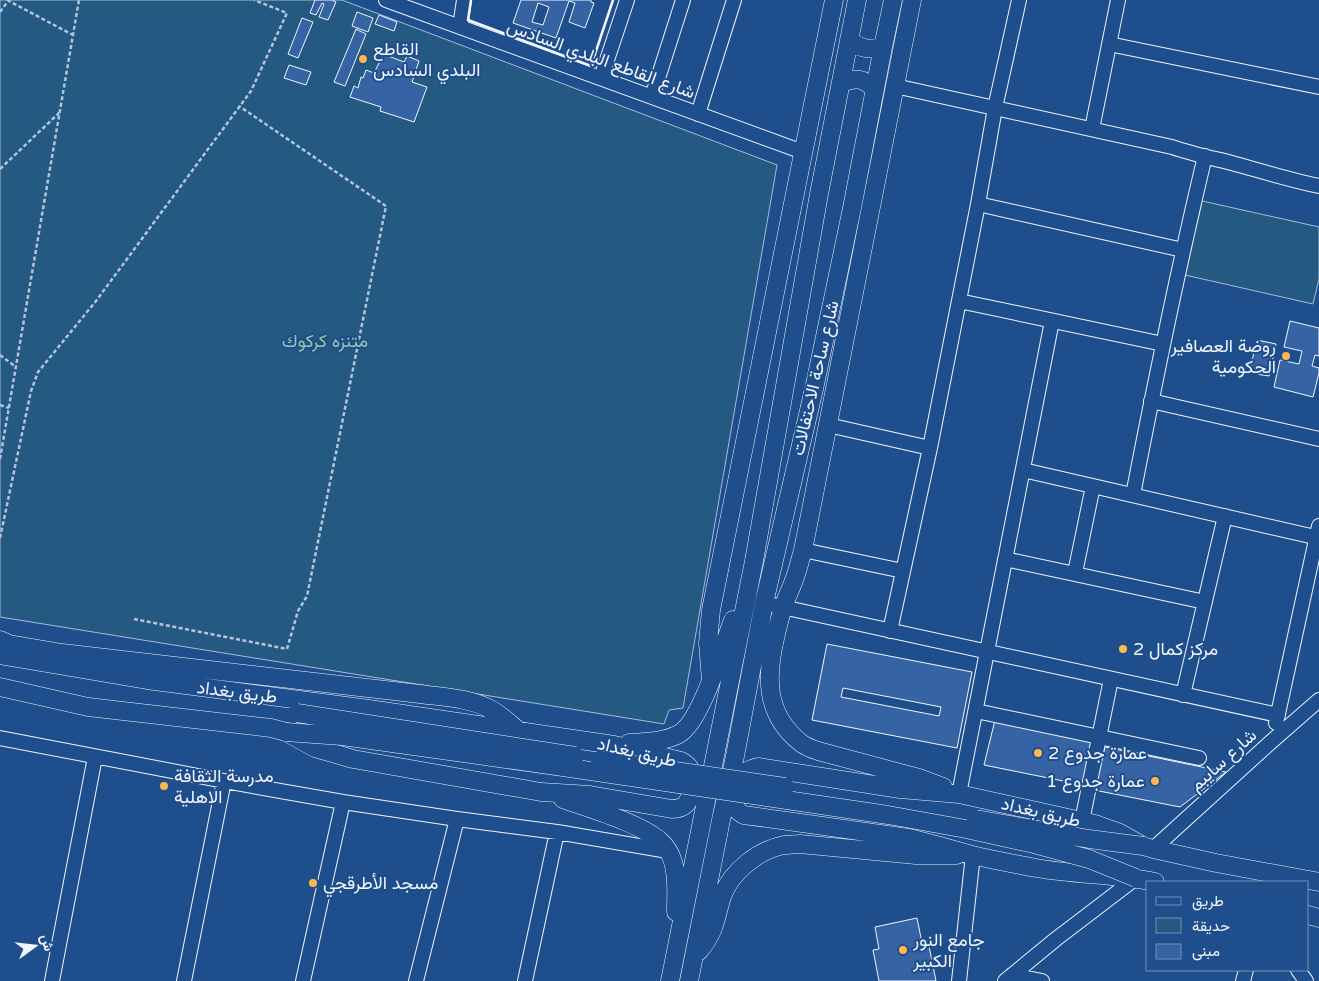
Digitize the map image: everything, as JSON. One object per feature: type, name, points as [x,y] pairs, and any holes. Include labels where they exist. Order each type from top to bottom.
[{"type":"main road","points":[[711,680],[708,643],[711,610],[834,0]]},
{"type":"main road","name":"شارع ساحة الاحتفالات","points":[[675,955],[754,561],[819,194],[857,0]]},
{"type":"main road","name":"شارع ساحة الاحتفالات","points":[[689,981],[764,603],[814,389],[893,0]]},
{"type":"main road","points":[[912,0],[803,550],[783,608],[772,653],[769,670],[770,690],[774,707],[782,722],[802,744],[818,752],[938,784],[959,794]]},
{"type":"main road","points":[[849,40],[856,46],[865,48],[874,49],[883,46]]},
{"type":"main road","points":[[841,83],[850,79],[860,79],[868,83],[875,90]]},
{"type":"main road","points":[[796,189],[819,194]]},
{"type":"main road","points":[[852,208],[870,212]]},
{"type":"main road","points":[[814,389],[834,392]]},
{"type":"main road","points":[[614,745],[669,738],[678,735],[686,729],[693,720],[701,706],[711,680],[754,561]]},
{"type":"main road","points":[[0,640],[9,644],[62,652],[474,702],[501,715],[519,731]]},
{"type":"main road","name":"طريق بغداد","points":[[0,655],[172,684],[369,709],[614,745],[686,763],[692,776],[689,798],[682,807],[672,810],[590,795],[541,792],[353,759],[315,748],[286,732],[271,728],[88,707],[0,688]]},
{"type":"main road","points":[[167,664],[172,684]]},
{"type":"main road","points":[[243,693],[269,705],[298,713],[564,755],[833,794],[1148,848]]},
{"type":"main road","points":[[286,732],[323,734],[573,768],[888,815],[974,830],[1026,842],[1089,859],[1136,878]]},
{"type":"main road","name":"طريق بغداد","points":[[1150,881],[1036,868],[973,855],[909,838],[744,815],[736,810],[735,800],[742,776],[752,768],[758,767],[900,789],[959,794],[1101,826],[1120,833],[1148,848],[1319,882]]},
{"type":"main road","points":[[541,792],[639,828],[659,840],[668,851],[675,870],[675,955],[670,981]]},
{"type":"main road","points":[[693,960],[713,927],[723,894],[731,880],[740,869],[768,851],[783,846],[800,844],[916,856],[973,855]]},
{"type":"street","name":"شارع القاطع البلدي السادس","points":[[386,0],[803,152]]},
{"type":"street","points":[[460,27],[464,0]]},
{"type":"street","points":[[601,78],[627,0]]},
{"type":"street","points":[[652,97],[683,0]]},
{"type":"street","points":[[698,114],[734,0]]},
{"type":"street","points":[[890,631],[930,448],[995,108],[1019,0]]},
{"type":"street","points":[[1092,129],[1118,0]]},
{"type":"street","points":[[1109,44],[1319,87]]},
{"type":"street","points":[[895,86],[1172,147],[1319,186]]},
{"type":"street","points":[[1133,495],[1182,250],[1205,156]]},
{"type":"street","points":[[978,204],[1182,250]]},
{"type":"street","points":[[959,301],[1163,344]]},
{"type":"street","points":[[959,794],[1052,321]]},
{"type":"street","points":[[1151,401],[1319,439]]},
{"type":"street","points":[[828,425],[930,448]]},
{"type":"street","points":[[1023,470],[1225,516],[1318,534],[1272,741]]},
{"type":"street","points":[[1075,573],[1093,486]]},
{"type":"street","points":[[1184,695],[1225,516]]},
{"type":"street","points":[[803,550],[903,571]]},
{"type":"street","points":[[1005,559],[1205,602]]},
{"type":"street","points":[[764,603],[1278,715]]},
{"type":"street","points":[[1082,821],[1111,679]]},
{"type":"street","name":"شارع سايبم","points":[[1148,848],[1319,700]]},
{"type":"street","points":[[976,711],[1199,758]]},
{"type":"street","points":[[0,738],[343,802],[557,832],[668,851]]},
{"type":"street","points":[[52,981],[95,757]]},
{"type":"street","points":[[184,981],[224,781]]},
{"type":"street","points":[[303,981],[343,802]]},
{"type":"street","points":[[416,981],[457,819]]},
{"type":"street","points":[[525,981],[557,832]]},
{"type":"street","points":[[959,981],[973,855]]},
{"type":"street","points":[[1008,978],[1136,878]]},
{"type":"street","points":[[1008,978],[1042,981]]},
{"type":"path","points":[[0,12],[7,0],[73,35]]},
{"type":"path","points":[[0,460],[79,0]]},
{"type":"path","points":[[0,538],[31,391],[38,372],[96,301],[251,91],[288,13],[254,0]]},
{"type":"path","points":[[134,619],[287,649],[298,611],[307,596],[386,206],[239,106]]},
{"type":"path","points":[[0,169],[60,112]]},
{"type":"path","points":[[0,355],[16,367]]},
{"type":"path","points":[[0,405],[9,408]]},
{"type":"green space","name":"متنزه كركوك","points":[[0,0],[342,0],[777,165],[683,708],[669,710],[664,724],[0,617]]},
{"type":"green space","points":[[1202,201],[1319,227],[1319,279],[1313,304],[1185,275]]},
{"type":"building","points":[[315,0],[332,0],[336,2],[328,20],[319,17],[324,4],[322,3],[316,15],[310,13]]},
{"type":"building","points":[[521,0],[591,0],[594,3],[585,28],[569,22],[575,3],[569,1],[556,38],[513,23]],"holes":[[[538,3],[549,7],[543,25],[532,22]]]},
{"type":"building","points":[[357,12],[373,18],[368,32],[352,26]]},
{"type":"building","points":[[379,15],[397,22],[394,31],[375,24]]},
{"type":"building","points":[[302,18],[313,22],[298,58],[288,54]]},
{"type":"building","points":[[356,29],[366,34],[345,86],[334,82]]},
{"type":"building","points":[[383,54],[404,62],[407,56],[419,61],[412,82],[427,87],[414,122],[380,111],[381,107],[350,97],[354,86],[358,88],[361,77],[363,78],[366,70],[374,73]]},
{"type":"building","points":[[289,65],[311,72],[306,85],[284,78]]},
{"type":"building","points":[[1290,321],[1319,328],[1319,356],[1315,355],[1312,366],[1319,368],[1319,373],[1313,397],[1274,387],[1280,360],[1299,364],[1302,351],[1284,347]]},
{"type":"building","points":[[1257,340],[1276,344],[1269,376],[1249,373]]},
{"type":"building","points":[[827,644],[972,672],[957,748],[812,720]],"holes":[[[843,688],[941,707],[939,716],[841,697]]]},
{"type":"building","name":"عمارة جدوع 2","points":[[995,720],[1092,740],[1083,785],[984,765]]},
{"type":"building","name":"عمارة جدوع 1","points":[[1105,747],[1226,772],[1180,807],[1094,790]]},
{"type":"building","name":"جامع النور الكبير","points":[[917,918],[922,943],[928,941],[936,981],[879,981],[873,950],[879,949],[875,927]]},
{"type":"wall","points":[[471,0],[468,20],[591,66],[613,0]]},
{"type":"place","name":"القاطع البلدي السادس","points":[[363,59]]},
{"type":"place","name":"روضة العصافير الحكومية","points":[[1286,356]]},
{"type":"place","name":"مركز كمال 2","points":[[1123,649]]},
{"type":"place","name":"عمارة جدوع 2","points":[[1038,753]]},
{"type":"place","name":"عمارة جدوع 1","points":[[1155,781]]},
{"type":"place","name":"مدرسة الثقافة الاهلية","points":[[164,786]]},
{"type":"place","name":"مسجد الأطرقجي","points":[[313,883]]},
{"type":"place","name":"جامع النور الكبير","points":[[903,950]]}]
